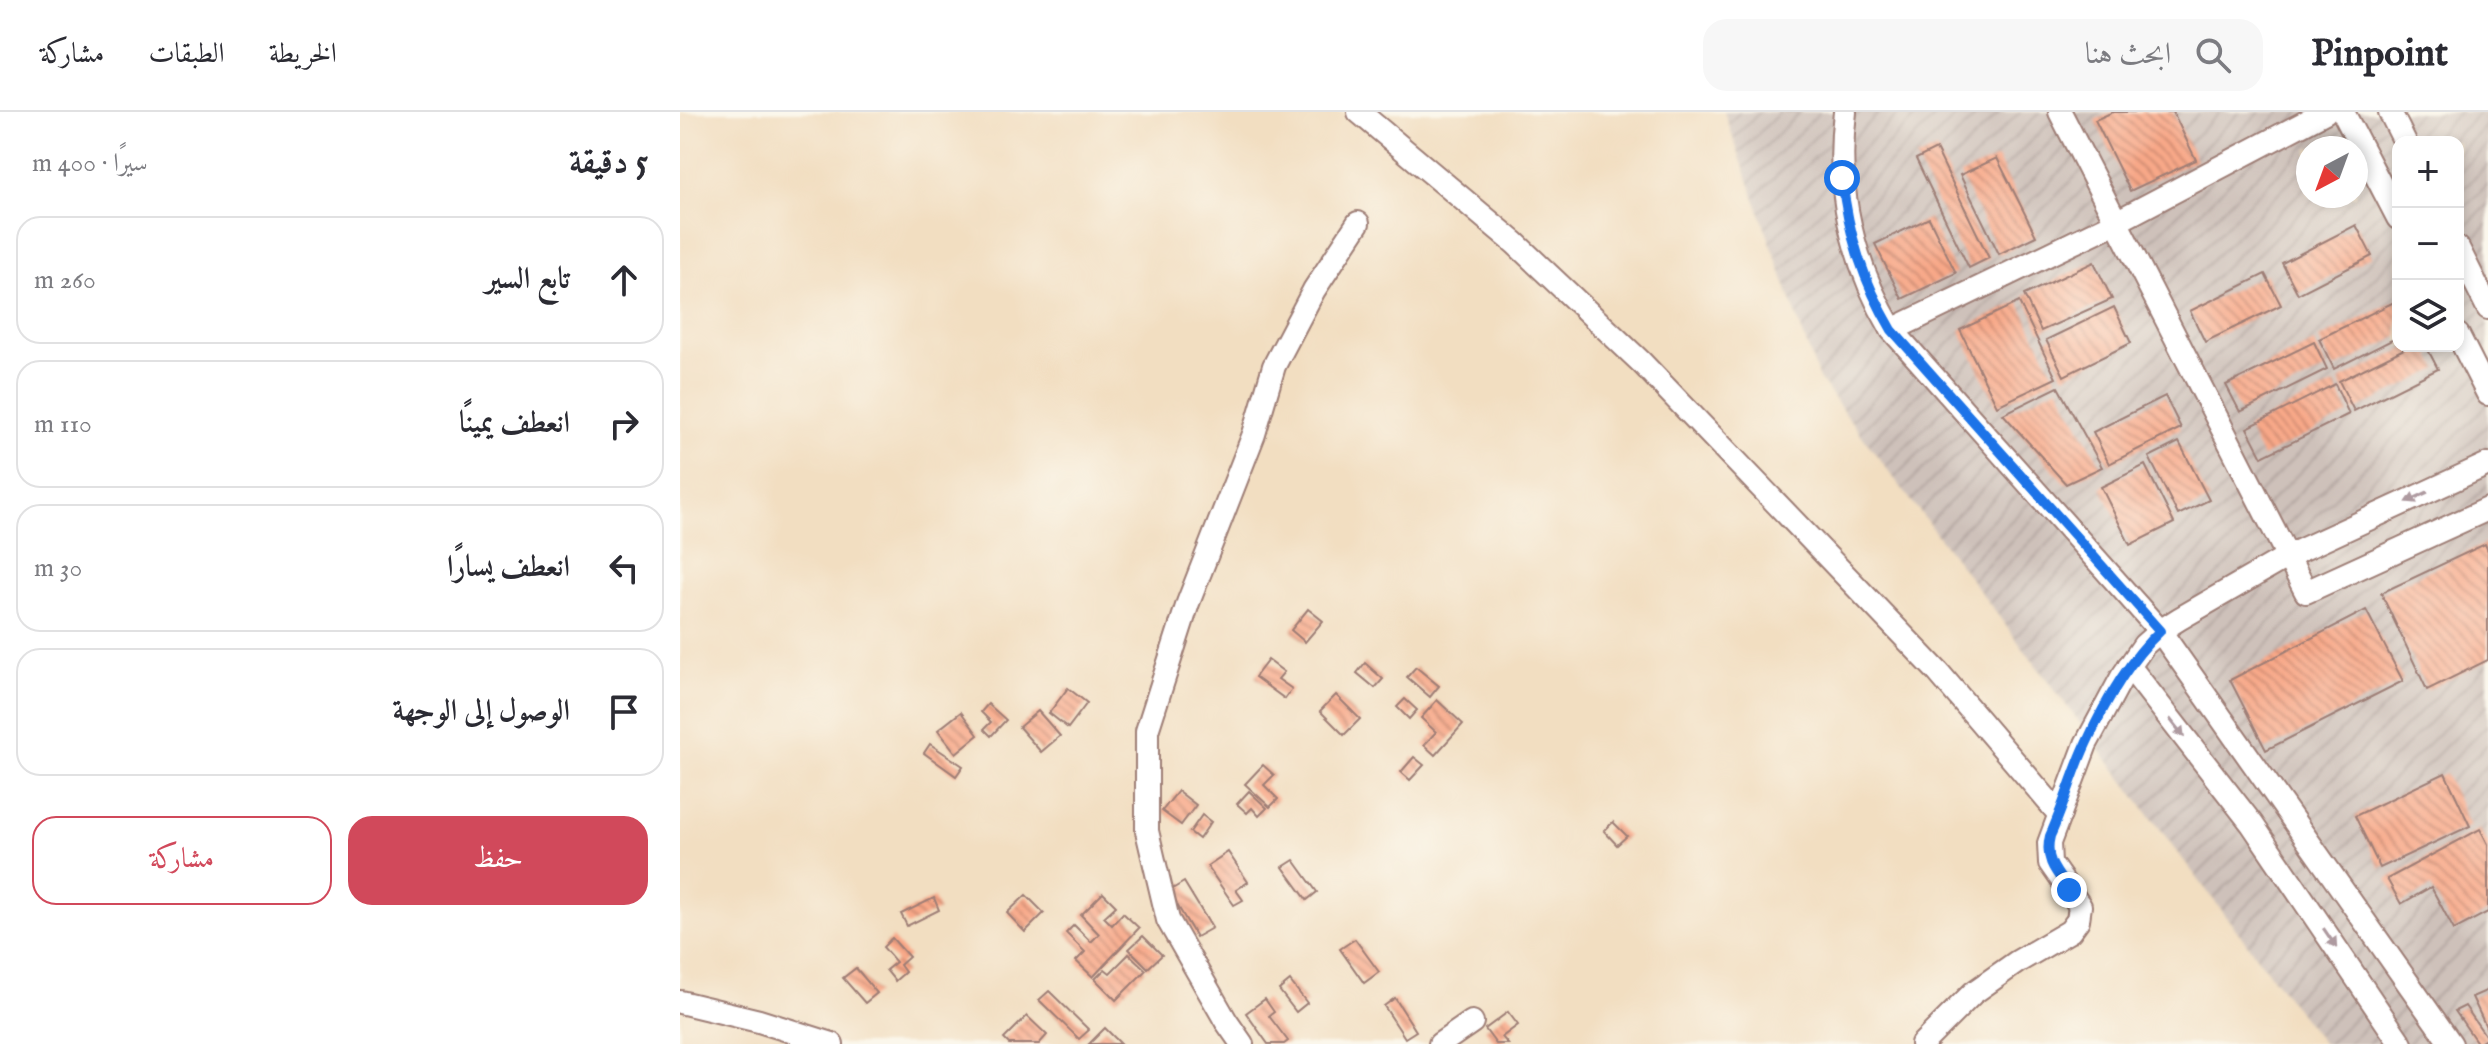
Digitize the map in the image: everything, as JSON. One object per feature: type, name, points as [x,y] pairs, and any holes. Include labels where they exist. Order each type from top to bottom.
[{"type":"street","points":[[1359,112],[1515,243],[1641,362],[1938,672],[2060,815]]},
{"type":"street","points":[[1845,112],[1841,146],[1845,210],[1862,272],[1892,330],[2160,631],[2451,1044]]},
{"type":"street","points":[[2060,112],[2306,592],[2488,509]]},
{"type":"street","points":[[1892,330],[2116,222],[2325,112]]},
{"type":"street","points":[[2343,112],[2393,208]]},
{"type":"street","points":[[2390,112],[2402,136]]},
{"type":"street","points":[[1242,1044],[1168,920],[1147,831],[1147,731],[1188,603],[1254,434],[1274,366],[1314,290],[1358,223]]},
{"type":"street","points":[[2464,260],[2488,308]]},
{"type":"street","points":[[2464,347],[2488,394]]},
{"type":"street","points":[[1922,1044],[1973,993],[2075,926],[2080,906],[2050,863],[2050,836],[2086,744],[2144,645],[2160,631],[2288,556],[2488,464]]},
{"type":"street","points":[[2129,666],[2252,824],[2401,1044]]},
{"type":"street","points":[[680,1002],[759,1021],[832,1044]]},
{"type":"street","points":[[1440,1044],[1472,1022]]},
{"type":"shaded area","points":[[1724,112],[2488,112],[2488,1044],[2323,1044],[1819,379]]},
{"type":"building","points":[[2113,112],[2173,112],[2196,160],[2130,191],[2095,120]]},
{"type":"building","points":[[1936,149],[1989,258],[1969,268],[1916,159]]},
{"type":"building","points":[[1997,158],[2036,236],[1999,254],[1960,175]]},
{"type":"building","points":[[1929,218],[1956,273],[1902,299],[1875,244]]},
{"type":"building","points":[[2356,225],[2372,256],[2298,294],[2282,263]]},
{"type":"building","points":[[2094,262],[2112,299],[2041,331],[2024,295]]},
{"type":"building","points":[[2265,274],[2281,305],[2205,342],[2190,311]]},
{"type":"building","points":[[2019,302],[2056,378],[1997,406],[1960,330]]},
{"type":"building","points":[[2392,303],[2392,340],[2334,369],[2319,339]]},
{"type":"building","points":[[2114,307],[2131,343],[2064,376],[2046,340]]},
{"type":"building","points":[[2314,342],[2327,369],[2240,412],[2226,385]]},
{"type":"building","points":[[2398,352],[2429,352],[2438,369],[2354,411],[2339,381]]},
{"type":"building","points":[[2335,384],[2349,414],[2262,457],[2247,428]]},
{"type":"building","points":[[2058,387],[2102,467],[2066,484],[2003,414]]},
{"type":"building","points":[[2165,396],[2181,428],[2109,464],[2093,432]]},
{"type":"building","points":[[2179,442],[2209,500],[2178,515],[2149,457]]},
{"type":"building","points":[[2145,465],[2174,523],[2130,545],[2101,487]]},
{"type":"building","points":[[2485,544],[2488,551],[2488,660],[2427,690],[2381,593]]},
{"type":"building","points":[[1308,609],[1323,621],[1305,642],[1291,630]]},
{"type":"building","points":[[2366,610],[2403,681],[2266,750],[2230,680]]},
{"type":"building","points":[[1268,660],[1284,672],[1278,679],[1292,689],[1285,699],[1255,677]]},
{"type":"building","points":[[1365,663],[1383,679],[1375,688],[1357,673]]},
{"type":"building","points":[[1416,667],[1439,686],[1430,697],[1407,677]]},
{"type":"building","points":[[1068,688],[1087,703],[1068,728],[1049,713]]},
{"type":"building","points":[[1336,695],[1360,719],[1344,735],[1320,711]]},
{"type":"building","points":[[1405,699],[1417,710],[1409,719],[1397,707]]},
{"type":"building","points":[[1437,700],[1463,724],[1435,755],[1424,745],[1436,732],[1421,718]]},
{"type":"building","points":[[988,704],[1006,720],[991,736],[984,729],[991,722],[981,712]]},
{"type":"building","points":[[1038,711],[1060,736],[1041,752],[1019,727]]},
{"type":"building","points":[[961,712],[978,735],[956,753],[938,730]]},
{"type":"building","points":[[930,744],[963,766],[956,776],[924,753]]},
{"type":"building","points":[[1414,757],[1424,765],[1410,780],[1401,772]]},
{"type":"building","points":[[1263,765],[1274,775],[1264,785],[1278,799],[1270,807],[1245,784]]},
{"type":"building","points":[[2445,773],[2470,826],[2380,868],[2355,816]]},
{"type":"building","points":[[1178,791],[1196,805],[1181,825],[1162,811]]},
{"type":"building","points":[[1249,791],[1267,808],[1259,816],[1252,808],[1247,813],[1237,804]]},
{"type":"building","points":[[1202,815],[1211,822],[1199,839],[1190,832]]},
{"type":"building","points":[[1613,822],[1627,836],[1617,845],[1604,831]]},
{"type":"building","points":[[2480,829],[2488,844],[2488,912],[2454,930],[2431,887],[2401,904],[2387,879]]},
{"type":"building","points":[[1228,852],[1248,882],[1236,890],[1243,900],[1234,905],[1207,866]]},
{"type":"building","points":[[1294,860],[1317,892],[1307,900],[1283,867]]},
{"type":"building","points":[[1184,882],[1212,928],[1196,937],[1169,891]]},
{"type":"building","points":[[1103,893],[1116,906],[1104,917],[1112,925],[1123,913],[1139,928],[1093,977],[1076,961],[1085,952],[1066,933],[1074,925],[1091,942],[1099,934],[1081,915]]},
{"type":"building","points":[[1026,895],[1044,913],[1025,932],[1007,913]]},
{"type":"building","points":[[934,898],[939,910],[907,926],[901,914]]},
{"type":"building","points":[[1143,936],[1162,955],[1148,968],[1129,949]]},
{"type":"building","points":[[892,938],[909,957],[900,965],[905,972],[895,981],[886,970],[896,962],[883,947]]},
{"type":"building","points":[[1355,939],[1379,972],[1364,983],[1340,949]]},
{"type":"building","points":[[1129,954],[1146,970],[1116,1000],[1095,979],[1105,969],[1110,973]]},
{"type":"building","points":[[856,968],[877,993],[865,1003],[843,978]]},
{"type":"building","points":[[1290,981],[1307,1003],[1296,1012],[1279,990]]},
{"type":"building","points":[[2488,990],[2488,1031],[2472,997]]},
{"type":"building","points":[[1049,991],[1089,1030],[1079,1039],[1039,1000]]},
{"type":"building","points":[[1395,998],[1416,1031],[1405,1038],[1384,1006]]},
{"type":"building","points":[[1265,999],[1274,1012],[1269,1016],[1288,1041],[1284,1044],[1268,1044],[1246,1013]]},
{"type":"building","points":[[2465,1006],[2487,1038],[2478,1044],[2455,1011]]},
{"type":"building","points":[[1508,1012],[1518,1025],[1502,1037],[1508,1044],[1496,1044],[1485,1029]]},
{"type":"building","points":[[1027,1016],[1047,1035],[1039,1044],[1009,1044],[1004,1039]]},
{"type":"building","points":[[1105,1028],[1121,1044],[1089,1044]]},
{"type":"route","points":[[1842,178],[1845,210],[1862,272],[1892,330],[2160,631],[2144,645],[2129,666],[2086,744],[2050,836],[2050,863],[2069,890]]}]
